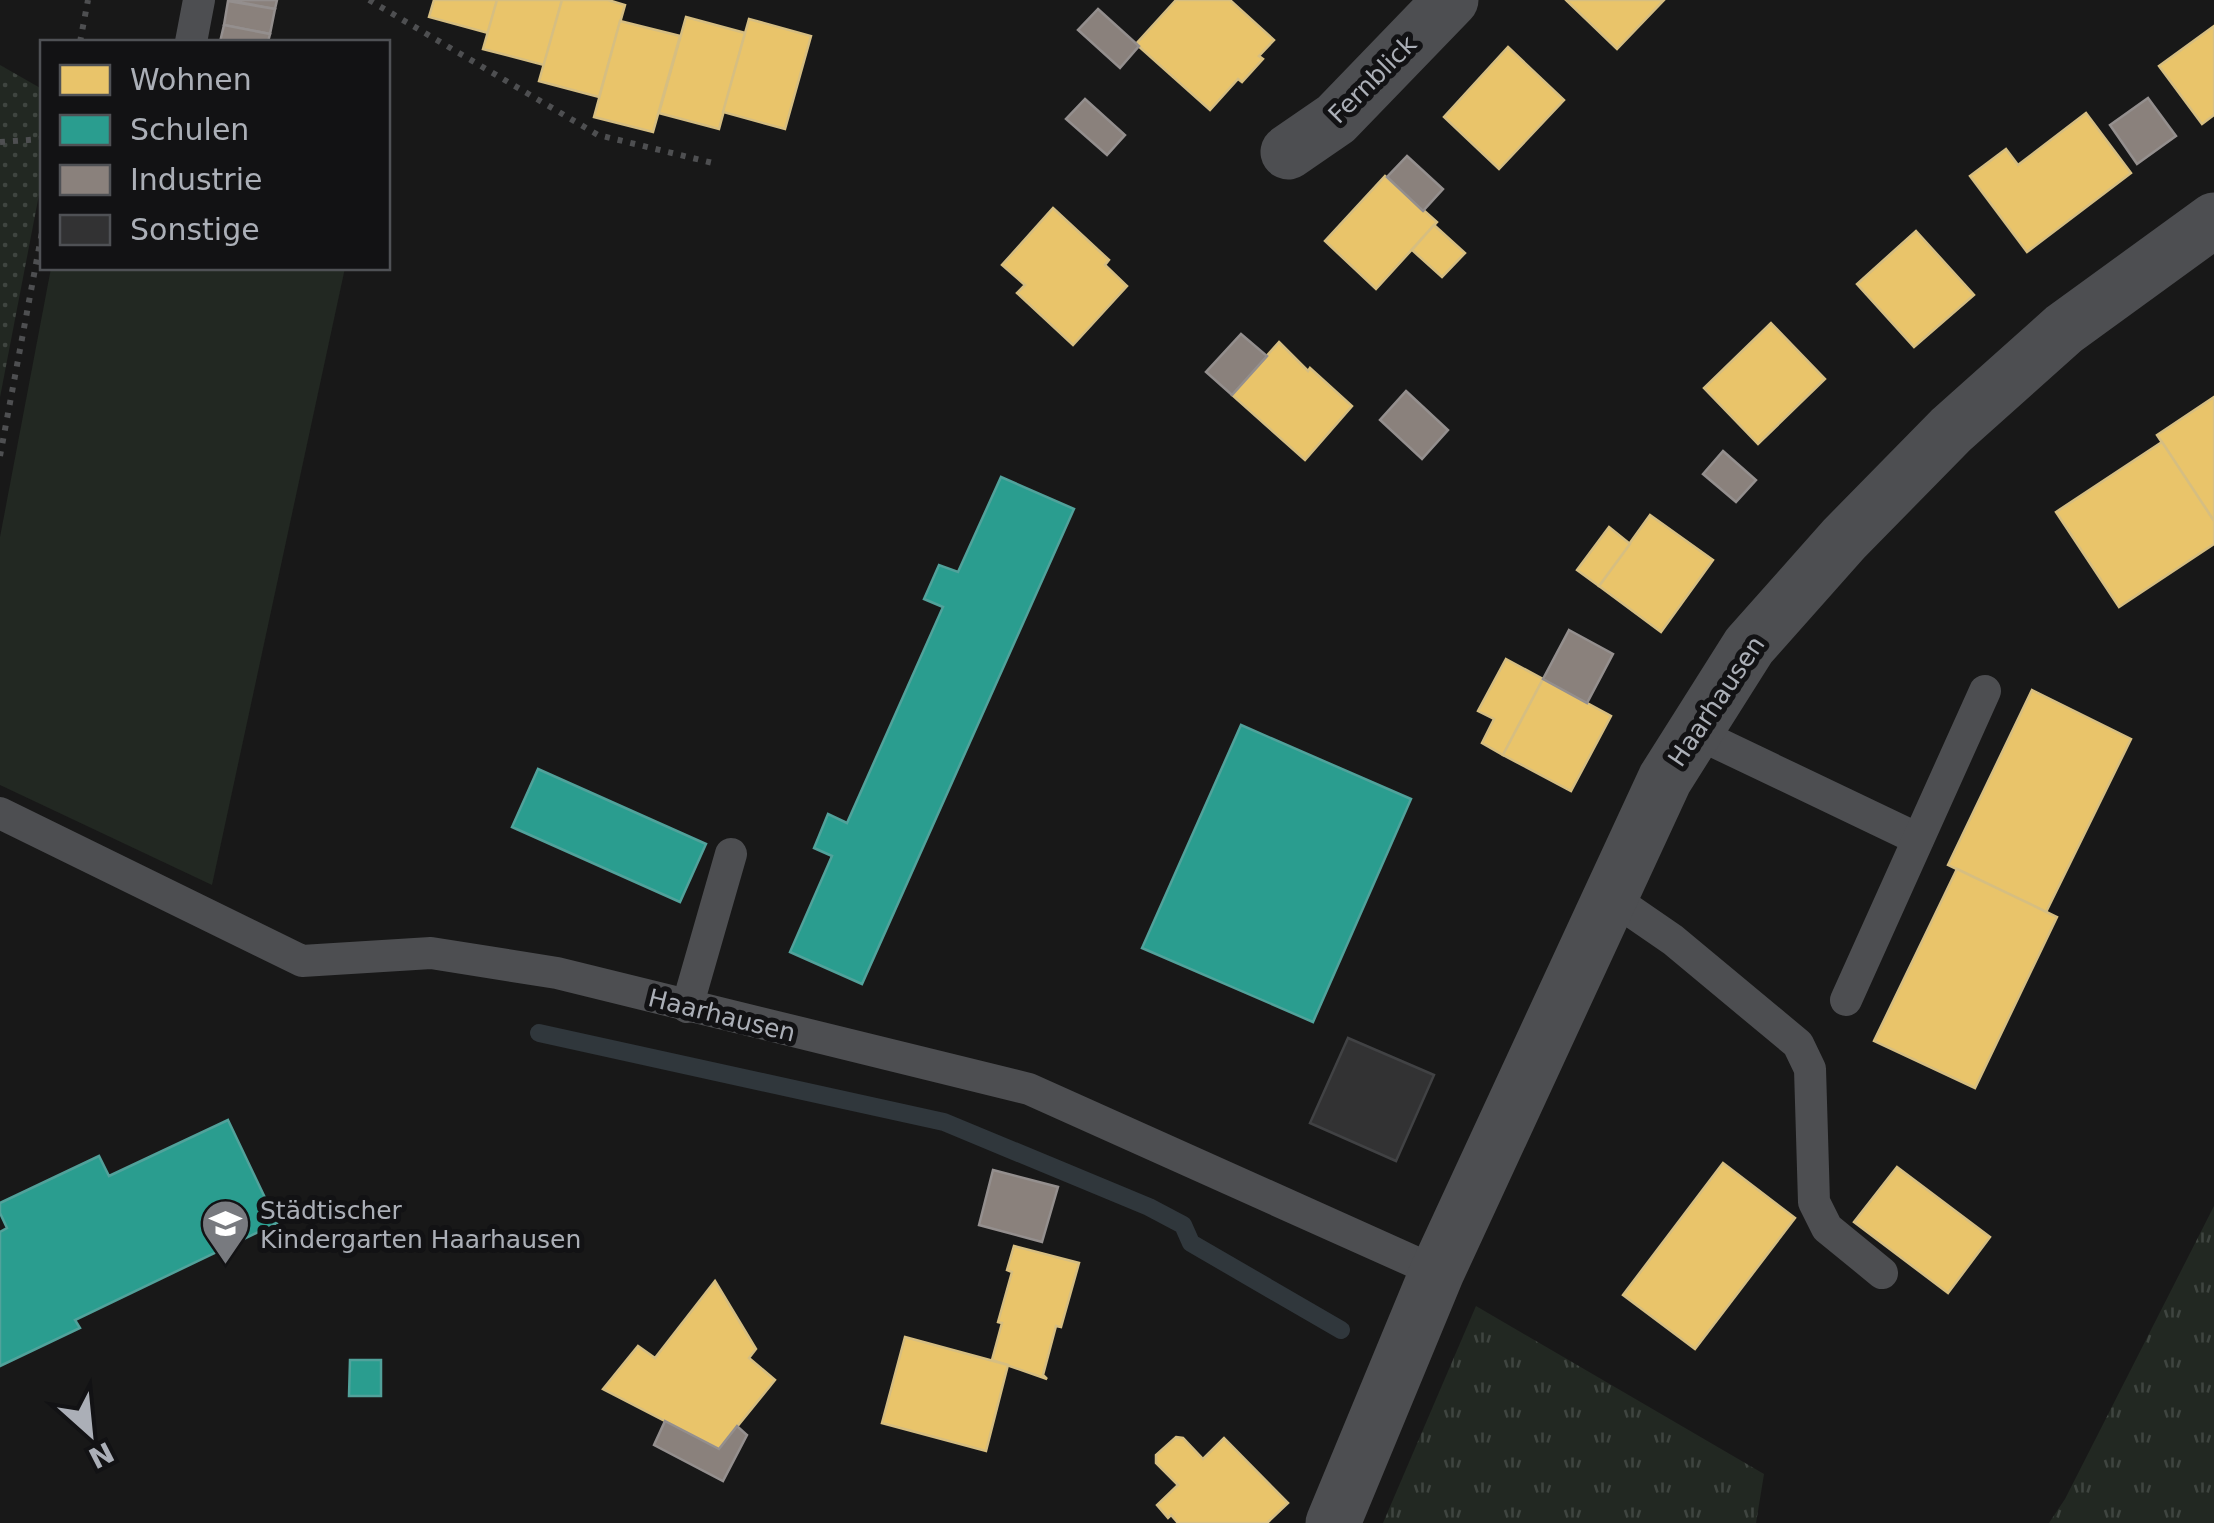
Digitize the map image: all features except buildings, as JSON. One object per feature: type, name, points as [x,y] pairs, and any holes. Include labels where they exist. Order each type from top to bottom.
[{"type":"street","name":"Fernblick","points":[[1288,152],[1336,119],[1450,0]]},
{"type":"street","name":"Haarhausen","points":[[1333,1523],[1437,1272],[1664,779],[1749,646],[1844,539],[1951,430],[2064,329],[2214,220]]},
{"type":"lane","points":[[191,40],[199,0]]},
{"type":"lane","points":[[1846,1000],[1985,691]]},
{"type":"lane","points":[[1694,732],[1918,839]]},
{"type":"lane","name":"Haarhausen","points":[[0,814],[302,961],[431,953],[557,973],[1029,1088],[1437,1272]]},
{"type":"lane","points":[[687,1007],[731,854]]},
{"type":"lane","points":[[1612,898],[1674,940],[1798,1044],[1810,1069],[1814,1202],[1827,1228],[1882,1273]]},
{"type":"path","points":[[80,40],[88,0]]},
{"type":"path","points":[[369,0],[598,136],[717,164]]},
{"type":"path","points":[[0,142],[40,139]]},
{"type":"path","points":[[0,456],[40,243]]},
{"type":"green space","points":[[0,65],[40,88],[40,189],[0,397]]},
{"type":"green space","points":[[51,270],[345,270],[212,885],[0,785],[0,537]]},
{"type":"green space","points":[[2214,1206],[2214,1523],[2049,1523],[2065,1499]]},
{"type":"green space","points":[[1476,1306],[1764,1474],[1756,1523],[1383,1523]]},
{"type":"waterway","points":[[539,1033],[944,1122],[1149,1207],[1183,1225],[1191,1243],[1341,1330]]},
{"type":"place","name":"Städtischer Kindergarten Haarhausen","points":[[225,1266]]}]
